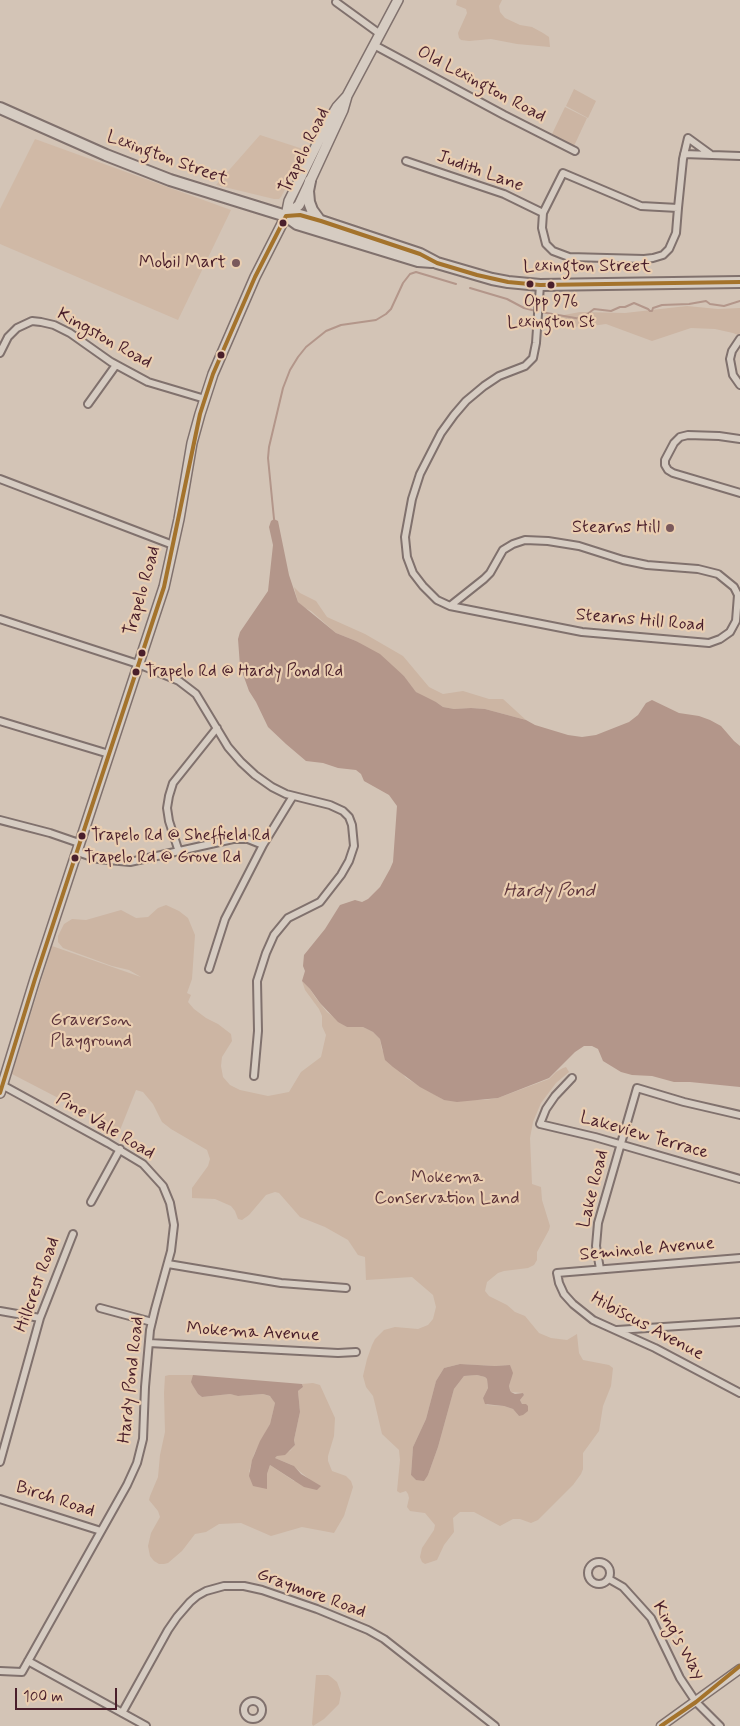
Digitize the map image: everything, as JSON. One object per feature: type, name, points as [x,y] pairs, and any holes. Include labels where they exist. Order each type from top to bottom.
[{"type":"main road","name":"Trapelo Road","points":[[286,216],[299,205],[343,110],[347,96],[398,0]]},
{"type":"main road","name":"Trapelo Road","points":[[1,1089],[76,852],[164,587],[192,443],[213,374],[255,277],[286,216],[289,201],[328,122],[337,107],[347,96]]},
{"type":"main road","name":"Lexington Street","points":[[0,108],[106,155],[170,180],[286,216],[297,224],[313,229],[418,261],[437,263],[492,279],[540,285],[740,282]]},
{"type":"main road","points":[[310,181],[308,202],[321,221]]},
{"type":"main road","name":"Lexington Street","points":[[286,216],[300,215],[321,221],[420,254],[437,263]]},
{"type":"street","points":[[336,2],[380,34]]},
{"type":"street","name":"Old Lexington Road","points":[[374,45],[575,151]]},
{"type":"street","points":[[678,208],[641,206],[563,173],[544,213],[542,228],[546,244],[560,255],[569,257],[644,259],[658,256],[669,249],[676,233],[684,154],[688,138],[710,154]]},
{"type":"street","points":[[684,154],[740,156]]},
{"type":"street","name":"Judith Lane","points":[[406,162],[504,194],[544,213]]},
{"type":"street","name":"Stearns Hill Road","points":[[450,606],[490,573],[503,550],[525,540],[548,541],[579,546],[647,566],[698,568],[718,574],[734,587],[738,595],[736,621],[730,632],[720,639],[709,643],[582,632],[450,606],[437,600],[413,573],[407,557],[405,537],[414,492],[420,474],[441,433],[466,401],[499,376],[525,366],[533,358],[540,285]]},
{"type":"street","name":"Kingston Road","points":[[0,353],[8,337],[17,328],[32,321],[42,322],[54,325],[70,333],[116,365],[148,382],[205,399]]},
{"type":"street","points":[[740,339],[732,351],[730,359],[733,375],[740,385]]},
{"type":"street","points":[[88,404],[116,365]]},
{"type":"street","points":[[740,439],[719,436],[688,435],[680,437],[674,443],[665,460],[665,466],[673,473],[740,493]]},
{"type":"street","points":[[0,479],[173,545]]},
{"type":"street","points":[[0,619],[158,671],[187,686],[196,694],[228,747],[255,775],[272,787],[293,796],[330,805],[343,811],[348,817],[352,825],[354,846],[349,862],[320,902],[288,918],[274,935],[257,981],[258,1031],[254,1076]]},
{"type":"street","points":[[0,721],[109,754]]},
{"type":"street","points":[[179,852],[169,821],[167,808],[169,796],[173,784],[217,728]]},
{"type":"street","points":[[209,969],[225,920],[264,845],[293,796]]},
{"type":"street","points":[[0,821],[80,843]]},
{"type":"street","points":[[76,852],[98,859],[130,862],[233,839],[248,840],[264,845]]},
{"type":"street","name":"Lakeview Terrace","points":[[572,1078],[555,1096],[540,1124],[596,1136],[740,1180]]},
{"type":"street","name":"Lake Road","points":[[600,1269],[596,1246],[598,1223],[637,1088],[684,1102],[740,1115]]},
{"type":"street","name":"Pine Vale Road","points":[[1,1089],[120,1150],[143,1164],[158,1179],[166,1193],[173,1213]]},
{"type":"street","points":[[91,1202],[120,1150]]},
{"type":"street","name":"Hardy Pond Road","points":[[0,1671],[22,1672],[132,1474],[143,1439],[149,1343],[152,1322],[174,1238],[173,1213]]},
{"type":"street","name":"Hillcrest Road","points":[[0,1462],[40,1318],[73,1234]]},
{"type":"street","name":"Seminole Avenue","points":[[557,1273],[740,1258]]},
{"type":"street","points":[[168,1264],[281,1283],[346,1288]]},
{"type":"street","name":"Hibiscus Avenue","points":[[557,1273],[564,1294],[593,1320],[655,1348],[740,1393]]},
{"type":"street","points":[[100,1308],[152,1322]]},
{"type":"street","points":[[0,1311],[40,1318]]},
{"type":"street","points":[[615,1330],[740,1322]]},
{"type":"street","name":"Mokema Avenue","points":[[149,1343],[338,1353],[356,1352]]},
{"type":"street","name":"Birch Road","points":[[0,1499],[101,1531]]},
{"type":"street","name":"King's Way","points":[[609,1579],[623,1587],[651,1618],[680,1678],[696,1702],[720,1726]]},
{"type":"street","name":"Graymore Road","points":[[122,1714],[168,1630],[190,1602],[206,1591],[224,1586],[244,1586],[253,1587],[317,1609],[368,1630],[384,1639],[495,1726]]},
{"type":"street","points":[[28,1661],[146,1726]]},
{"type":"street","points":[[661,1726],[740,1668]]},
{"type":"street","points":[[245,1726],[248,1718]]},
{"type":"shaded area","points":[[260,135],[306,150],[279,199],[216,185]]},
{"type":"shaded area","points":[[35,139],[231,210],[178,320],[0,244],[0,209]]},
{"type":"green space","points":[[457,0],[502,0],[499,6],[500,12],[505,18],[520,25],[532,27],[543,33],[549,37],[550,47],[491,39],[461,40],[458,33],[467,13],[466,9],[456,5]]},
{"type":"green space","points":[[574,89],[596,101],[588,118],[566,106]]},
{"type":"green space","points":[[565,107],[587,118],[574,146],[552,134]]},
{"type":"green space","points":[[687,306],[718,309],[740,308],[740,336],[715,329],[691,328],[652,341],[606,324],[584,327],[562,326],[558,322],[558,319],[564,315],[580,312],[625,313]]},
{"type":"green space","points":[[294,587],[300,593],[316,601],[327,617],[365,634],[403,656],[429,687],[443,694],[463,691],[489,699],[503,699],[526,720],[485,709],[443,707],[425,698],[416,692],[404,676],[356,641],[336,633],[311,611],[303,607],[298,602]]},
{"type":"green space","points":[[166,905],[188,918],[195,935],[192,979],[187,993],[191,995],[188,1002],[206,1018],[231,1034],[232,1041],[222,1057],[221,1066],[223,1077],[230,1085],[240,1090],[268,1096],[289,1092],[301,1072],[321,1057],[326,1035],[322,1026],[322,1016],[305,990],[302,981],[327,1012],[347,1027],[363,1027],[373,1032],[380,1039],[382,1050],[406,1078],[444,1100],[485,1100],[498,1098],[549,1079],[556,1072],[566,1067],[569,1072],[556,1083],[541,1103],[533,1122],[530,1138],[532,1184],[541,1187],[542,1200],[550,1226],[549,1230],[537,1252],[537,1260],[534,1265],[528,1268],[498,1273],[487,1282],[485,1291],[489,1296],[525,1316],[539,1333],[551,1338],[567,1340],[577,1334],[579,1353],[583,1360],[609,1365],[613,1368],[611,1386],[603,1406],[599,1431],[583,1453],[583,1469],[581,1474],[573,1485],[538,1520],[531,1523],[520,1519],[513,1519],[500,1526],[474,1512],[460,1512],[453,1518],[454,1532],[444,1545],[437,1560],[425,1564],[422,1562],[420,1557],[422,1548],[434,1530],[435,1525],[425,1513],[410,1511],[407,1507],[408,1494],[406,1491],[400,1493],[397,1491],[399,1450],[382,1434],[373,1396],[366,1387],[363,1376],[372,1345],[384,1330],[395,1327],[418,1329],[428,1325],[433,1319],[436,1307],[433,1295],[412,1277],[366,1280],[365,1257],[358,1255],[348,1240],[325,1227],[300,1217],[279,1193],[275,1192],[266,1195],[249,1215],[242,1220],[238,1219],[231,1206],[215,1199],[192,1198],[192,1188],[208,1166],[210,1159],[207,1150],[162,1122],[153,1104],[143,1092],[136,1090],[120,1130],[12,1074],[52,946],[141,977],[129,970],[112,966],[63,948],[58,942],[58,936],[64,924],[72,919],[86,920],[121,910],[136,918],[148,917],[158,908]],"holes":[[[460,1364],[510,1365],[511,1379],[509,1386],[511,1392],[523,1393],[524,1395],[520,1400],[522,1404],[519,1416],[513,1409],[504,1406],[487,1405],[483,1398],[488,1388],[485,1377],[477,1375],[464,1376],[454,1389],[428,1475],[416,1480],[411,1475],[413,1447],[426,1419],[436,1381],[444,1368]]]},
{"type":"green space","points":[[193,1375],[193,1386],[202,1397],[230,1394],[239,1396],[263,1394],[272,1397],[275,1403],[270,1424],[254,1454],[249,1472],[266,1483],[270,1465],[294,1481],[309,1479],[292,1465],[275,1458],[290,1451],[295,1445],[294,1440],[300,1412],[298,1391],[303,1387],[302,1384],[313,1383],[320,1385],[335,1418],[334,1436],[328,1461],[332,1471],[346,1476],[351,1481],[353,1487],[344,1516],[334,1533],[302,1527],[271,1536],[241,1523],[219,1524],[206,1532],[195,1534],[182,1551],[168,1563],[159,1564],[154,1561],[150,1556],[148,1546],[151,1533],[160,1517],[158,1511],[149,1500],[158,1477],[165,1432],[165,1376]]},
{"type":"green space","points":[[316,1675],[328,1675],[331,1677],[337,1682],[341,1693],[339,1704],[324,1719],[313,1726],[312,1724]]},
{"type":"water","name":"Hardy Pond","points":[[274,519],[278,521],[289,575],[298,602],[336,633],[380,654],[404,676],[416,692],[443,707],[485,709],[526,720],[535,725],[568,735],[582,737],[596,735],[629,722],[638,715],[646,703],[652,700],[679,713],[710,720],[721,726],[740,746],[740,1087],[674,1082],[652,1076],[632,1075],[621,1072],[603,1061],[598,1049],[592,1046],[584,1046],[575,1052],[549,1078],[498,1098],[457,1102],[444,1100],[420,1087],[385,1060],[380,1039],[373,1032],[363,1027],[347,1027],[338,1022],[320,1003],[302,981],[305,971],[303,966],[304,955],[325,929],[340,905],[355,900],[362,902],[368,899],[380,887],[393,862],[397,806],[389,795],[364,781],[361,774],[356,770],[306,761],[268,727],[249,691],[240,666],[238,639],[240,632],[268,591],[273,545],[269,527]]},
{"type":"water","points":[[460,1364],[510,1365],[513,1373],[509,1386],[510,1390],[515,1394],[523,1393],[524,1395],[520,1400],[522,1404],[528,1406],[528,1411],[519,1416],[513,1409],[485,1404],[483,1398],[488,1388],[487,1379],[477,1375],[464,1376],[454,1389],[428,1475],[424,1481],[416,1480],[411,1475],[413,1447],[426,1419],[436,1381],[444,1368]]},
{"type":"water","points":[[193,1375],[302,1384],[303,1387],[298,1391],[300,1412],[294,1440],[295,1445],[285,1455],[275,1458],[294,1466],[301,1474],[321,1486],[317,1490],[304,1487],[270,1465],[267,1474],[267,1489],[253,1486],[249,1476],[252,1460],[270,1424],[275,1403],[270,1396],[263,1394],[238,1396],[230,1394],[202,1397],[191,1382]]},
{"type":"waterway","points":[[274,519],[268,458],[269,447],[283,388],[290,370],[298,357],[306,347],[326,331],[341,325],[376,320],[386,314],[391,309],[403,283],[410,274],[416,272],[456,284]]},
{"type":"waterway","points":[[470,288],[507,299],[524,308],[536,311]]},
{"type":"waterway","points":[[541,312],[581,319],[594,309],[611,311],[634,303],[652,311],[653,308],[662,305],[706,301],[710,304],[724,306],[740,301]]},
{"type":"transit line","points":[[0,1093],[35,979],[164,587],[200,414],[213,374],[255,277],[286,216],[300,215],[321,221],[420,254],[437,263],[508,282],[540,285],[740,282]]},
{"type":"transit line","points":[[661,1726],[696,1702],[740,1666]]},
{"type":"place","name":"Mobil Mart","points":[[236,263]]},
{"type":"place","name":"Opp 976 Lexington St","points":[[551,285]]},
{"type":"place","name":"Stearns Hill","points":[[670,528]]},
{"type":"place","name":"Trapelo Rd @ Hardy Pond Rd","points":[[136,672]]},
{"type":"place","name":"Trapelo Rd @ Sheffield Rd","points":[[82,836]]},
{"type":"place","name":"Trapelo Rd @ Grove Rd","points":[[75,858]]},
{"type":"park label","name":"Graverson Playground","points":[[91,1031]]},
{"type":"park label","name":"Mokema Conservation Land","points":[[447,1188]]}]
